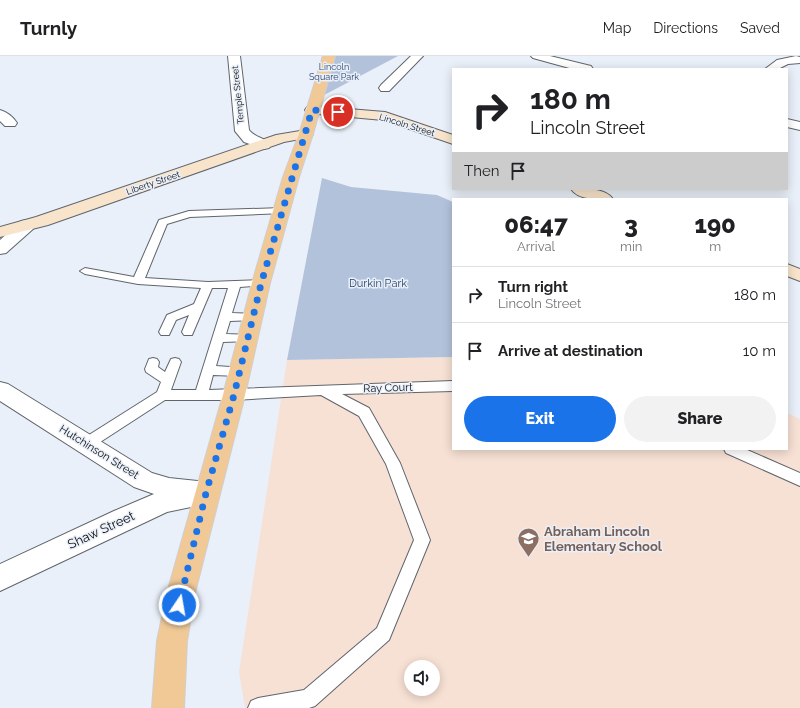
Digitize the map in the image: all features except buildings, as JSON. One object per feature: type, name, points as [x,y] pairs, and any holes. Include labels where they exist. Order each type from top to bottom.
[{"type":"main road","points":[[168,708],[172,642],[181,593],[206,493],[234,395],[261,284],[291,177],[306,134],[329,56]]},
{"type":"street","name":"Temple Street","points":[[234,56],[242,131],[249,139],[264,145]]},
{"type":"street","points":[[385,88],[417,56]]},
{"type":"street","points":[[537,56],[583,68]]},
{"type":"street","points":[[772,68],[777,64],[790,59],[800,60]]},
{"type":"street","name":"Lincoln Street","points":[[312,110],[385,116],[452,140]]},
{"type":"street","points":[[0,114],[10,123]]},
{"type":"street","points":[[788,123],[800,126]]},
{"type":"street","name":"Liberty Street","points":[[0,232],[27,225],[281,138],[306,134]]},
{"type":"street","points":[[582,190],[602,198]]},
{"type":"street","points":[[0,249],[27,225]]},
{"type":"street","points":[[788,270],[800,275]]},
{"type":"street","name":"Hutchinson Street","points":[[0,390],[143,480],[169,489],[206,493]]},
{"type":"street","name":"Shaw Street","points":[[0,578],[116,522],[163,502],[206,493]]},
{"type":"lane","points":[[138,281],[163,222],[189,214],[282,211]]},
{"type":"lane","points":[[85,271],[138,281],[208,285],[261,284]]},
{"type":"lane","points":[[201,394],[235,284]]},
{"type":"lane","points":[[188,332],[208,285]]},
{"type":"lane","points":[[165,332],[171,318],[198,307]]},
{"type":"lane","points":[[224,317],[252,317]]},
{"type":"lane","points":[[218,338],[247,338]]},
{"type":"lane","points":[[154,362],[151,369],[168,380]]},
{"type":"lane","points":[[86,444],[163,395],[175,362]]},
{"type":"lane","points":[[208,370],[239,370]]},
{"type":"lane","name":"Ray Court","points":[[163,395],[234,395],[323,390],[452,386]]},
{"type":"lane","points":[[258,708],[308,699],[383,634],[422,540],[393,463],[364,412],[323,390]]},
{"type":"lane","points":[[733,450],[800,480]]},
{"type":"shaded area","name":"Abraham Lincoln Elementary School","points":[[452,357],[452,450],[788,450],[788,413],[800,419],[800,708],[245,708],[239,672],[287,360]]},
{"type":"green space","name":"Lincoln Square Park","points":[[322,56],[398,56],[311,102]]},
{"type":"green space","name":"Durkin Park","points":[[322,178],[351,187],[437,195],[452,202],[452,357],[287,360]]},
{"type":"place","name":"Abraham Lincoln Elementary School","points":[[528,558]]},
{"type":"route","points":[[179,605],[206,493],[234,395],[252,317],[291,177],[306,134],[312,110],[338,112]]}]
